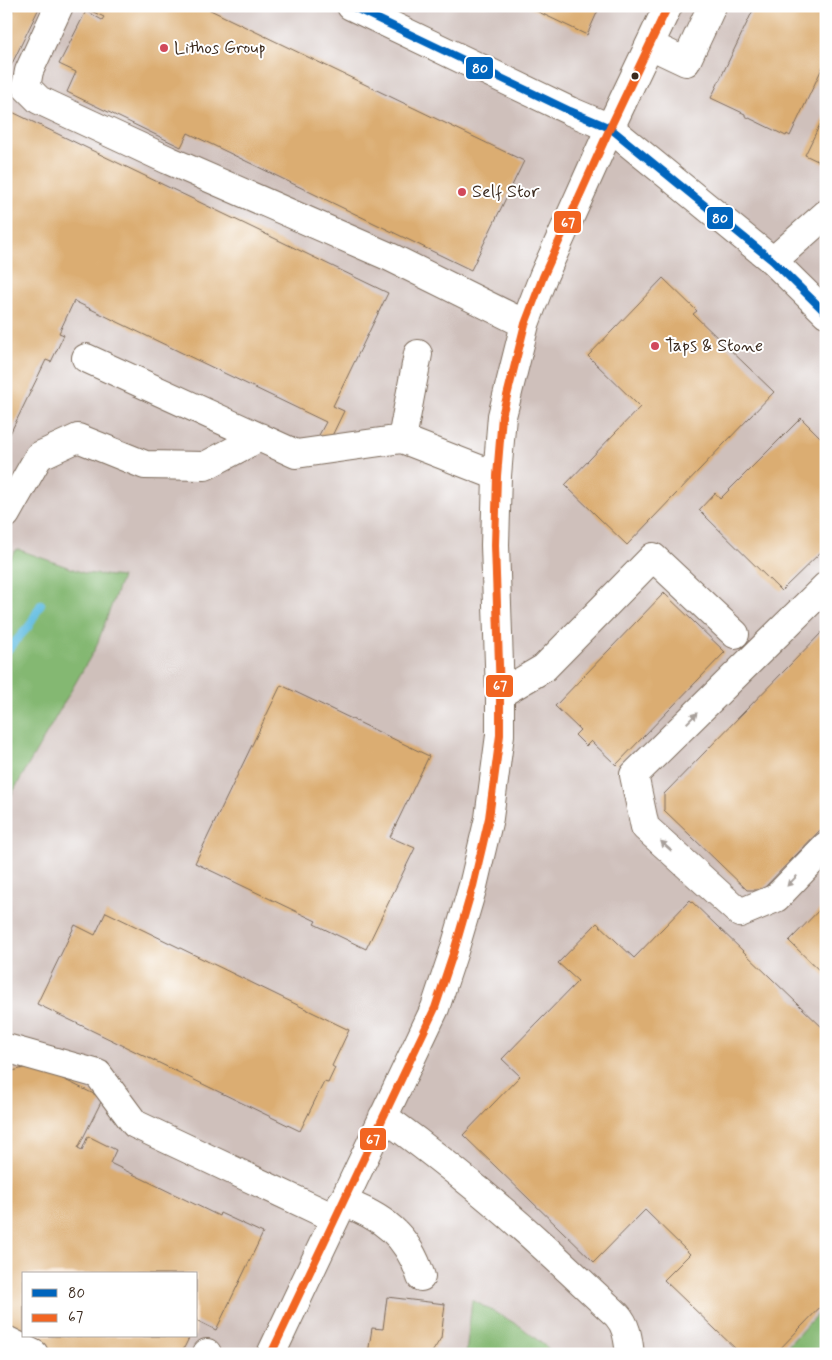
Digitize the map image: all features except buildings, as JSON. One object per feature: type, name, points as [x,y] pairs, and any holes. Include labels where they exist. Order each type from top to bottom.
[{"type":"street","points":[[59,6],[29,71],[26,87],[39,100],[168,160],[390,257],[525,324]]},
{"type":"street","points":[[351,6],[570,111],[610,128],[773,261],[824,308]]},
{"type":"street","points":[[271,1354],[434,1008],[454,951],[488,818],[500,735],[495,544],[497,476],[502,416],[525,324],[543,277],[610,128],[668,6]]},
{"type":"street","points":[[650,45],[686,62],[712,6]]},
{"type":"street","points":[[773,261],[826,214]]},
{"type":"street","points":[[402,439],[418,354]]},
{"type":"street","points":[[86,358],[296,454],[402,439],[497,476]]},
{"type":"street","points":[[6,514],[39,456],[78,438],[145,465],[205,466],[260,438]]},
{"type":"street","points":[[500,694],[544,668],[653,557],[735,634]]},
{"type":"street","points":[[826,586],[634,775],[645,827],[740,913],[776,898],[826,846]]},
{"type":"street","points":[[6,1048],[98,1074],[135,1124],[338,1210],[362,1209],[389,1226],[406,1244],[413,1254],[421,1277]]},
{"type":"street","points":[[383,1116],[442,1160],[508,1216],[617,1315],[624,1324],[630,1354]]},
{"type":"street","points":[[6,1340],[34,1354]]},
{"type":"shaded area","points":[[16,6],[826,6],[826,1305],[780,1354],[555,1354],[520,1326],[472,1301],[466,1354],[6,1354],[6,804],[96,647],[121,577],[84,573],[18,549],[6,563],[6,27]]},
{"type":"green space","points":[[17,549],[84,573],[122,577],[96,647],[6,804],[6,563]]},
{"type":"green space","points":[[472,1300],[520,1326],[555,1354],[466,1354]]},
{"type":"green space","points":[[826,1305],[826,1354],[780,1354]]},
{"type":"waterway","points":[[6,652],[29,626],[41,604]]},
{"type":"transit line","name":"80","points":[[351,6],[570,111],[610,128],[773,261],[826,313]]},
{"type":"transit line","name":"67","points":[[271,1354],[435,1008],[454,951],[473,886],[489,818],[500,735],[495,545],[497,476],[502,416],[525,324],[543,277],[610,128],[668,6]]},
{"type":"place","name":"Lithos Group","points":[[164,48]]},
{"type":"place","name":"Self Stor","points":[[462,192]]},
{"type":"place","name":"Taps & Stone","points":[[655,346]]}]
